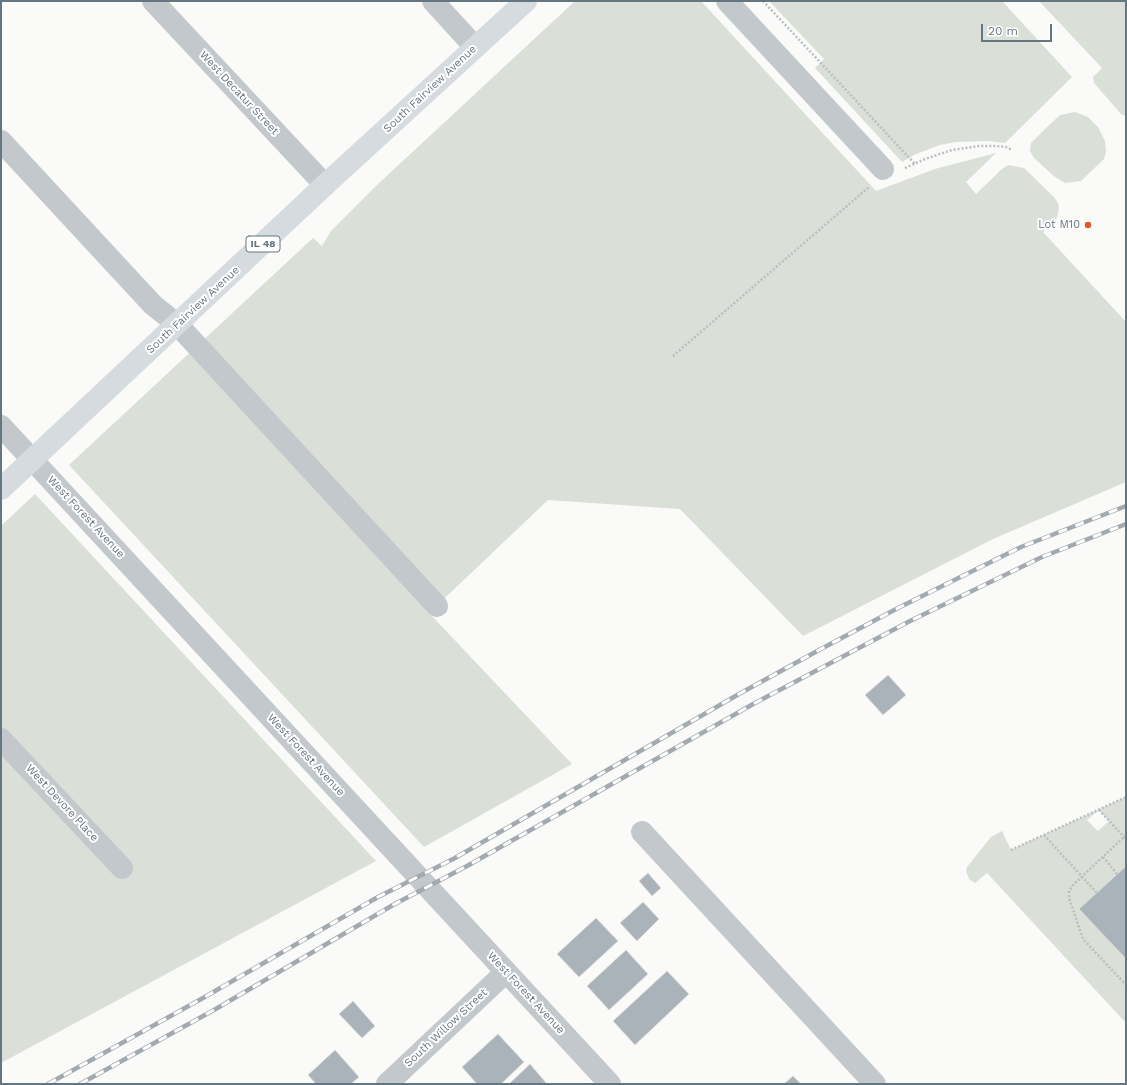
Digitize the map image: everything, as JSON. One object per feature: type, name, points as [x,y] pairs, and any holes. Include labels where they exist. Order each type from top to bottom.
[{"type":"main road","name":"South Fairview Avenue","points":[[1,489],[325,185],[526,1]]},
{"type":"street","name":"West Decatur Street","points":[[153,1],[325,185]]},
{"type":"street","points":[[433,1],[475,47]]},
{"type":"street","points":[[727,1],[886,174]]},
{"type":"street","points":[[1,141],[154,305],[177,324],[437,606]]},
{"type":"street","name":"West Forest Avenue","points":[[1,426],[610,1084]]},
{"type":"street","name":"West Devore Place","points":[[2,742],[122,868]]},
{"type":"street","points":[[642,832],[875,1084]]},
{"type":"street","name":"South Willow Street","points":[[386,1084],[506,972]]},
{"type":"path","points":[[763,1],[915,164]]},
{"type":"path","points":[[673,356],[886,174],[952,150],[979,146],[1006,147],[1012,150]]},
{"type":"path","points":[[1011,850],[1126,797]]},
{"type":"path","points":[[1099,810],[1125,837],[1082,876],[1072,886],[1069,892],[1081,934],[1086,942],[1126,985]]},
{"type":"path","points":[[1044,835],[1097,893]]},
{"type":"path","points":[[1103,857],[1118,874]]},
{"type":"shaded area","points":[[575,1],[701,1],[876,191],[935,169],[996,153],[966,182],[976,194],[1008,165],[1024,168],[1054,197],[1058,203],[1059,208],[1057,218],[1043,232],[1126,322],[1126,482],[993,539],[803,636],[680,509],[548,500],[429,613],[572,764],[424,847],[69,465],[313,238],[322,246],[331,231],[377,185]]},
{"type":"shaded area","points":[[769,1],[1002,1],[1072,77],[1005,143],[988,141],[956,142],[940,145],[916,154],[902,162],[815,68],[824,59]]},
{"type":"shaded area","points":[[1039,1],[1126,1],[1126,116],[1121,114],[1094,83],[1093,77],[1102,68]]},
{"type":"shaded area","points":[[1075,112],[1088,117],[1098,127],[1105,141],[1106,152],[1104,159],[1081,181],[1065,183],[1055,177],[1034,158],[1030,151],[1031,143],[1060,115]]},
{"type":"shaded area","points":[[35,494],[376,861],[1,1063],[1,526]]},
{"type":"shaded area","points":[[1126,797],[1126,866],[1080,909],[1126,959],[1126,1023],[987,873],[975,883],[969,879],[966,871],[967,867],[991,837],[1002,831],[1011,850]],"holes":[[[1099,810],[1109,821],[1098,831],[1087,820]]]},
{"type":"building","points":[[888,675],[906,695],[883,715],[865,695]]},
{"type":"building","points":[[1126,866],[1126,959],[1079,909]]},
{"type":"building","points":[[648,873],[661,888],[652,896],[639,881]]},
{"type":"building","points":[[643,902],[659,919],[637,941],[620,923]]},
{"type":"building","points":[[596,918],[618,941],[579,977],[557,954]]},
{"type":"building","points":[[626,950],[648,974],[609,1010],[587,986]]},
{"type":"building","points":[[667,971],[689,994],[635,1045],[613,1021]]},
{"type":"building","points":[[353,1001],[375,1026],[362,1038],[339,1014]]},
{"type":"building","points":[[498,1034],[524,1062],[501,1084],[477,1084],[462,1067]]},
{"type":"building","points":[[335,1050],[359,1077],[351,1084],[316,1084],[308,1075]]},
{"type":"building","points":[[530,1064],[547,1084],[509,1084]]},
{"type":"building","points":[[793,1076],[801,1084],[784,1084]]},
{"type":"railway","points":[[48,1084],[203,998],[378,897],[455,858],[739,694],[821,649],[898,608],[1021,547],[1126,506]]},
{"type":"railway","points":[[80,1084],[214,1010],[393,905],[467,866],[755,703],[910,621],[1042,557],[1126,524]]},
{"type":"place","name":"Lot M10","points":[[1088,225]]}]
